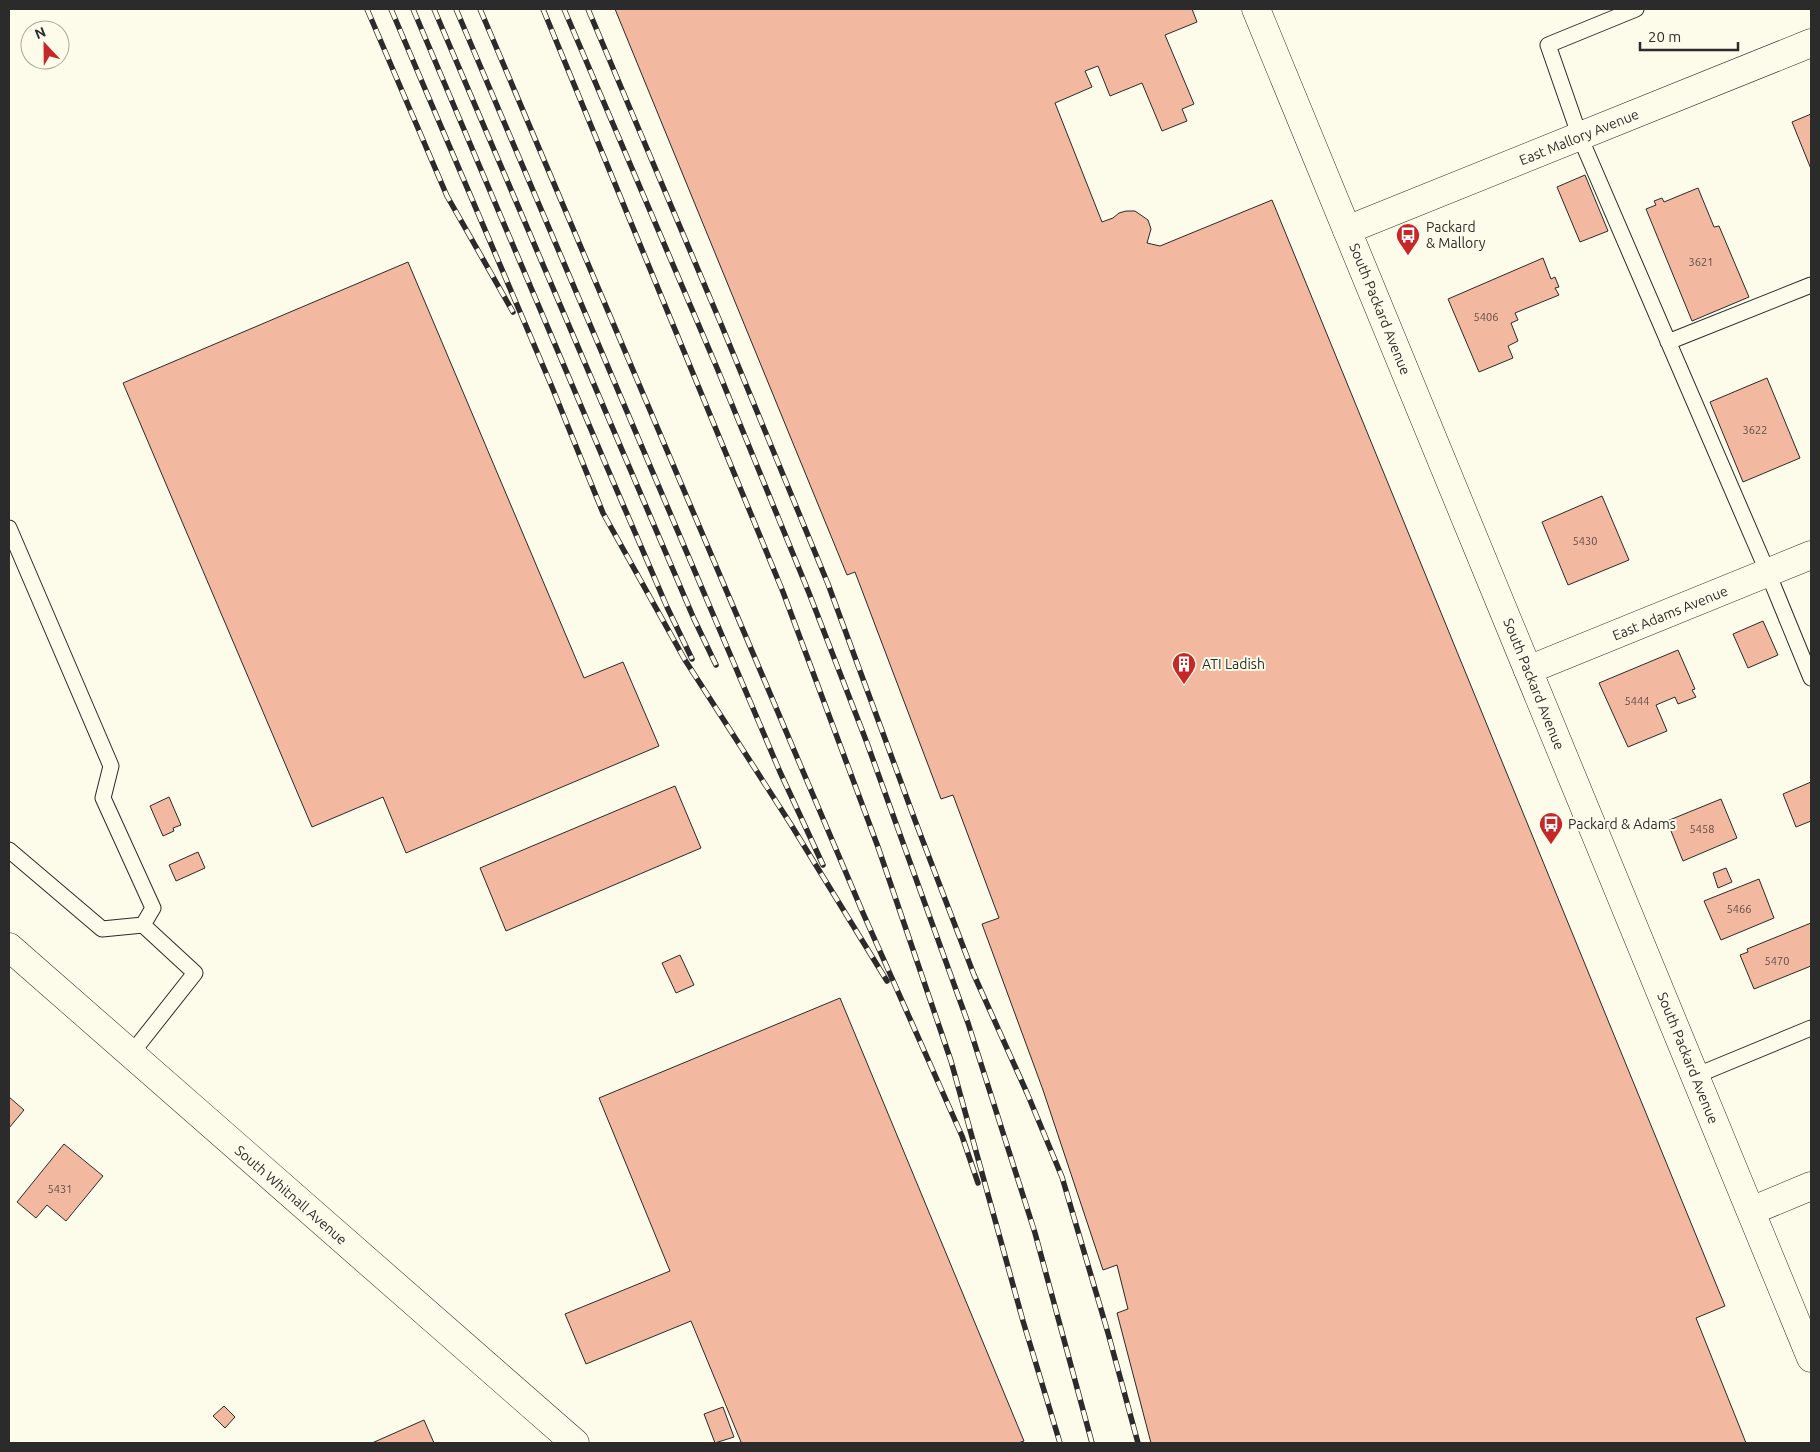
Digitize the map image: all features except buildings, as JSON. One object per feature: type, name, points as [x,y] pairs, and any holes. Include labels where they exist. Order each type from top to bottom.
[{"type":"street","name":"South Packard Avenue","points":[[1256,9],[1811,1358]]},
{"type":"street","name":"East Mallory Avenue","points":[[1347,230],[1811,44]]},
{"type":"street","name":"East Adams Avenue","points":[[1528,670],[1811,555]]},
{"type":"street","name":"South Whitnall Avenue","points":[[9,947],[575,1443]]},
{"type":"street","points":[[1751,1211],[1811,1186]]},
{"type":"lane","points":[[1636,9],[1548,45],[1580,137],[1768,573],[1811,678]]},
{"type":"lane","points":[[1668,342],[1811,285]]},
{"type":"lane","points":[[9,528],[111,766],[103,798],[153,908],[143,924]]},
{"type":"lane","points":[[9,850],[102,929],[143,924]]},
{"type":"lane","points":[[131,1054],[195,973],[143,924]]},
{"type":"lane","points":[[1695,1076],[1811,1028]]},
{"type":"railway","points":[[367,9],[447,196],[513,312]]},
{"type":"railway","points":[[391,9],[552,387],[603,513],[685,660],[790,823],[887,981]]},
{"type":"railway","points":[[413,9],[606,465],[667,607],[692,659]]},
{"type":"railway","points":[[434,9],[694,619],[716,665]]},
{"type":"railway","points":[[456,9],[780,772],[823,865]]},
{"type":"railway","points":[[480,9],[863,913],[962,1136],[978,1183]]},
{"type":"railway","points":[[543,9],[783,592],[878,847],[951,1061],[1023,1321],[1060,1443]]},
{"type":"railway","points":[[564,9],[717,368],[809,593],[867,743],[968,1023],[1035,1233],[1092,1443]]},
{"type":"railway","points":[[588,9],[828,584],[974,975],[1062,1177],[1138,1443]]},
{"type":"place","name":"Packard & Mallory","points":[[1408,256]]},
{"type":"place","name":"ATI Ladish","points":[[1184,685]]},
{"type":"place","name":"Packard & Adams","points":[[1551,845]]}]
